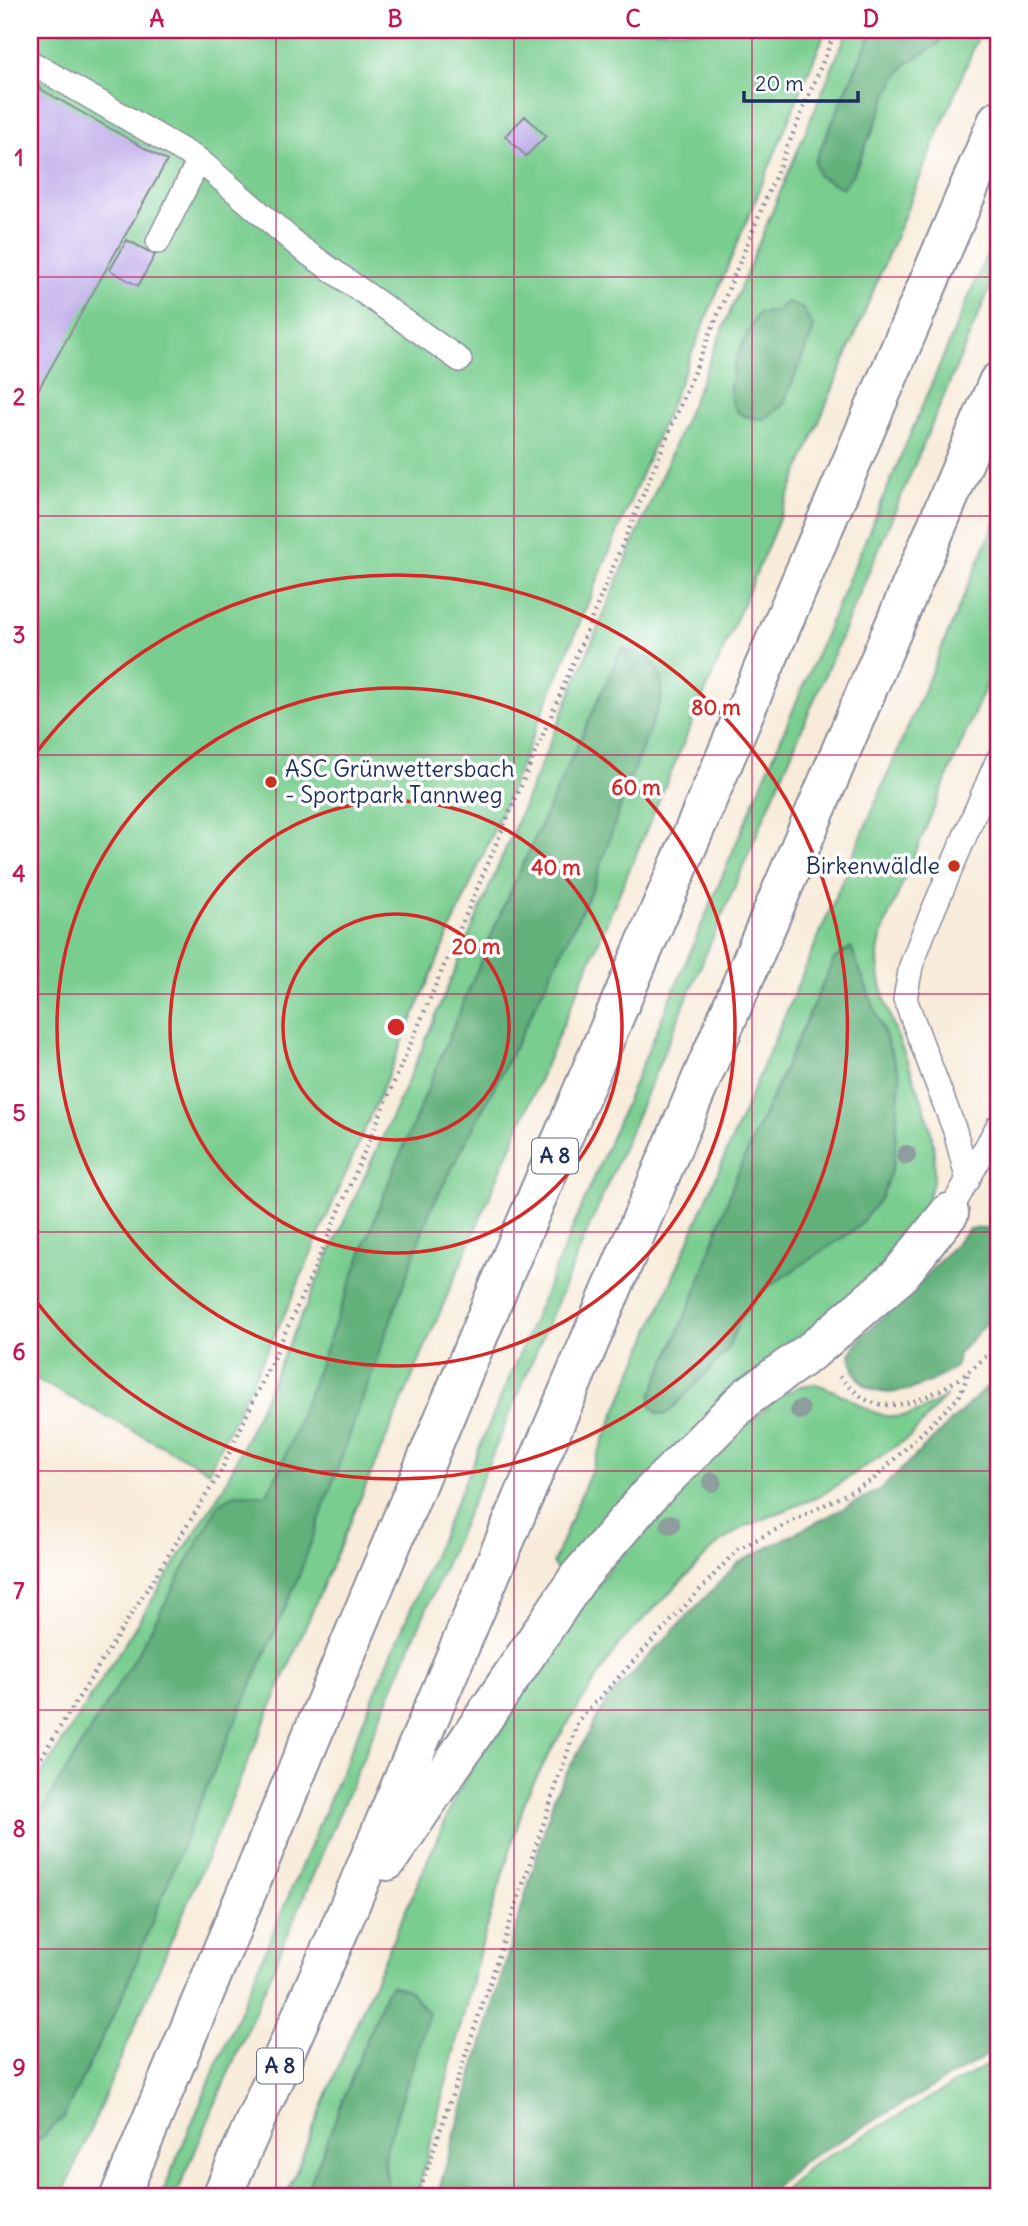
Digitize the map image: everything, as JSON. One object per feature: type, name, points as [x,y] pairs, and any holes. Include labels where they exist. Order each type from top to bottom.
[{"type":"highway","name":"A 8","points":[[120,2196],[500,1284],[998,120]]},
{"type":"highway","name":"A 8","points":[[222,2196],[337,1935],[998,382]]},
{"type":"highway","points":[[337,1935],[578,1578],[651,1493],[747,1396],[814,1349],[899,1276],[958,1197]]},
{"type":"lane","points":[[30,62],[199,160],[302,249],[460,360]]},
{"type":"lane","points":[[158,242],[199,160]]},
{"type":"lane","points":[[958,1197],[955,1132],[905,999],[911,966],[923,934],[998,759]]},
{"type":"lane","points":[[958,1197],[998,1126]]},
{"type":"path","points":[[30,1775],[219,1475],[309,1282],[547,726],[836,30]]},
{"type":"path","points":[[852,1388],[868,1401],[902,1404],[956,1382],[983,1362],[998,1343]]},
{"type":"path","points":[[418,2196],[578,1721],[738,1549],[873,1480],[959,1397],[969,1372]]},
{"type":"green space","name":"ASC Grünwettersbach - Sportpark Tannweg","points":[[30,30],[826,30],[492,834],[288,1307],[209,1471],[30,1376]]},
{"type":"green space","points":[[848,30],[873,30],[815,161],[870,138],[889,89],[899,71],[911,59],[939,40],[948,30],[981,30],[769,543],[62,2196],[30,2196],[30,1793],[225,1485],[416,1063]]},
{"type":"green space","points":[[873,30],[948,30],[937,45],[906,64],[891,87],[855,170],[843,188],[818,176],[815,161]]},
{"type":"green space","points":[[998,228],[998,269],[176,2196],[161,2196]]},
{"type":"green space","points":[[787,302],[803,309],[814,328],[783,405],[764,419],[744,416],[734,406],[730,394],[734,365],[758,313],[774,312]]},
{"type":"green space","points":[[998,516],[998,657],[887,920],[878,952],[881,986],[925,1109],[932,1140],[934,1170],[928,1199],[916,1224],[890,1258],[557,1571],[553,1563]],"holes":[[[851,948],[900,1075],[786,1273],[762,1291],[742,1317],[725,1353],[651,1396],[697,1289],[735,1179],[834,959]]]},
{"type":"green space","points":[[622,648],[648,657],[657,667],[662,679],[661,700],[626,790],[594,885],[519,1039],[430,1211],[299,1576],[193,1819],[122,1998],[63,2118],[30,2147],[30,1829],[140,1649],[219,1504],[236,1494],[266,1495],[280,1469],[386,1189],[501,912]]},
{"type":"green space","points":[[851,947],[900,1075],[894,1162],[882,1196],[857,1228],[762,1291],[742,1317],[725,1353],[670,1411],[664,1415],[657,1413],[651,1406],[651,1396],[697,1289],[735,1179],[834,959]]},
{"type":"green space","points":[[998,1228],[998,1311],[958,1354],[956,1367],[910,1389],[879,1391],[866,1385],[856,1373],[850,1354],[863,1335],[912,1291],[969,1229]]},
{"type":"green space","points":[[998,1376],[998,2049],[801,2163],[766,2196],[437,2196],[555,1794],[607,1700],[738,1563],[881,1489]]},
{"type":"green space","points":[[816,1384],[878,1414],[891,1417],[907,1416],[925,1409],[947,1395],[911,1436],[820,1496],[744,1527],[718,1544],[620,1643],[555,1743],[526,1797],[479,1954],[417,2196],[286,2196],[350,2038],[454,1800],[482,1746],[531,1666],[650,1518],[741,1429],[782,1395],[800,1386]]},
{"type":"green space","points":[[392,1985],[408,1990],[429,2013],[384,2156],[389,2196],[305,2196],[385,1993]]},
{"type":"green space","points":[[998,2059],[998,2196],[779,2196],[809,2167]]},
{"type":"building","points":[[30,83],[167,161],[37,392],[30,388]]},
{"type":"building","points":[[525,116],[546,136],[526,156],[505,136]]},
{"type":"building","points":[[127,240],[155,255],[138,286],[110,270]]},
{"type":"place","name":"ASC Grünwettersbach - Sportpark Tannweg","points":[[271,782]]},
{"type":"place","name":"Birkenwäldle","points":[[954,866]]}]
